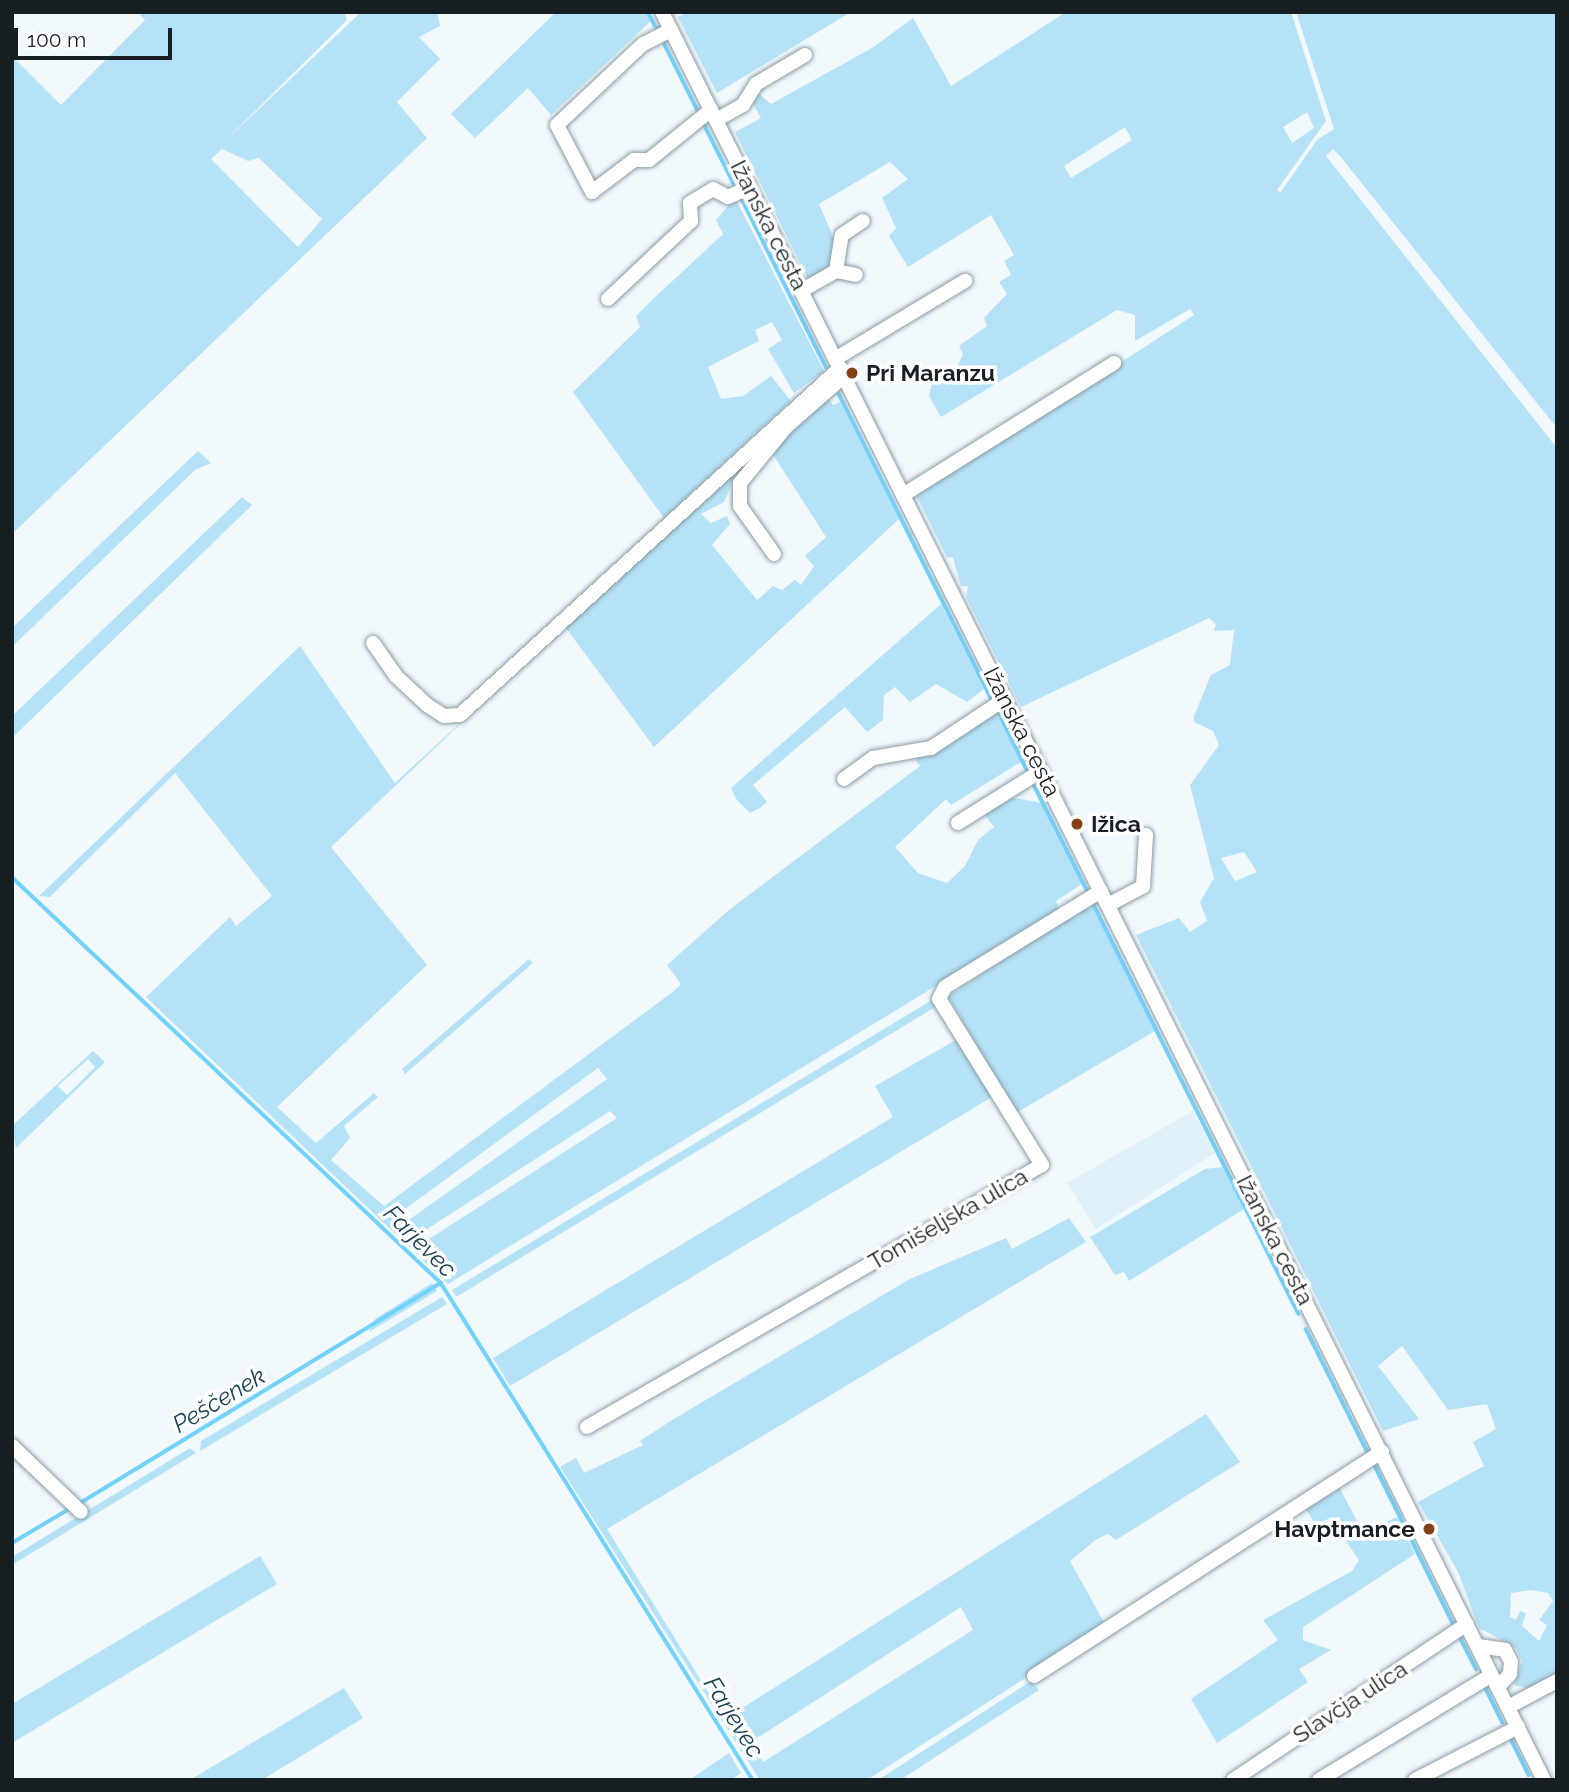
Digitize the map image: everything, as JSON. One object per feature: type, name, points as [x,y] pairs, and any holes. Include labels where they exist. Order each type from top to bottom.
[{"type":"street","name":"Ižanska cesta","points":[[662,12],[1544,1780]]},
{"type":"street","points":[[671,30],[643,44],[558,125],[592,192],[634,160],[649,160],[714,115],[743,104],[756,84],[805,55]]},
{"type":"street","points":[[608,299],[691,221],[690,203],[713,189],[728,197],[750,187]]},
{"type":"street","points":[[836,271],[842,235],[863,221]]},
{"type":"street","points":[[801,290],[836,271],[856,275]]},
{"type":"street","points":[[373,643],[396,677],[427,705],[444,716],[460,715],[840,368],[965,281]]},
{"type":"street","points":[[903,495],[1114,363]]},
{"type":"street","points":[[774,554],[740,506],[740,483],[840,368]]},
{"type":"street","points":[[844,779],[873,758],[931,748],[1005,699]]},
{"type":"street","points":[[958,823],[1041,771]]},
{"type":"street","points":[[1108,905],[1143,886],[1146,835]]},
{"type":"street","name":"Tomišeljska ulica","points":[[587,1427],[1042,1166],[940,999],[945,987],[1101,891]]},
{"type":"street","points":[[12,1446],[81,1512]]},
{"type":"street","points":[[1034,1676],[1382,1452]]},
{"type":"street","name":"Slavčja ulica","points":[[1233,1780],[1467,1624]]},
{"type":"street","points":[[1319,1780],[1510,1674],[1511,1662],[1505,1650],[1478,1646]]},
{"type":"street","points":[[1508,1707],[1557,1681]]},
{"type":"street","points":[[1415,1780],[1518,1727]]},
{"type":"shaded area","points":[[138,12],[344,12],[347,20],[221,145],[361,12],[437,12],[440,26],[419,37],[440,59],[397,102],[427,138],[12,534],[12,56],[61,105],[145,20]],"holes":[[[222,149],[248,161],[259,158],[322,219],[298,247],[211,159]]]},
{"type":"shaded area","points":[[556,12],[646,12],[651,21],[551,115],[528,88],[475,138],[451,114]]},
{"type":"shaded area","points":[[688,12],[851,12],[717,93],[678,17]]},
{"type":"shaded area","points":[[1066,12],[1291,12],[1326,121],[1277,190],[1280,193],[1317,140],[1334,129],[1296,12],[1557,12],[1557,428],[1340,156],[1333,149],[1326,156],[1557,448],[1557,1676],[1532,1689],[1514,1685],[1522,1661],[1515,1647],[1479,1628],[1458,1572],[1418,1502],[1484,1466],[1473,1442],[1496,1429],[1487,1404],[1448,1410],[1402,1346],[1378,1366],[1419,1419],[1383,1431],[1136,935],[1179,918],[1190,932],[1207,921],[1200,902],[1214,878],[1190,785],[1219,745],[1213,731],[1194,722],[1194,716],[1211,675],[1230,665],[1234,630],[1214,631],[1216,624],[1209,618],[1021,707],[966,597],[968,586],[961,586],[953,558],[947,557],[916,495],[1194,315],[1190,309],[1135,341],[1135,315],[1117,310],[941,417],[929,396],[933,379],[957,367],[963,354],[959,346],[987,326],[984,318],[1007,294],[999,282],[1011,275],[1004,261],[1014,255],[991,215],[908,267],[889,236],[896,228],[882,198],[908,179],[890,162],[819,204],[838,249],[836,263],[808,279],[735,132],[761,118],[752,102],[758,93],[771,104],[872,48],[913,18],[951,86]],"holes":[[[1307,112],[1314,128],[1292,143],[1283,127]],[[1125,127],[1132,140],[1071,178],[1064,166]],[[1244,852],[1257,872],[1235,881],[1221,858]],[[1531,1590],[1548,1593],[1553,1601],[1539,1620],[1547,1625],[1539,1641],[1522,1626],[1526,1613],[1520,1611],[1516,1620],[1510,1617],[1511,1593]]]},
{"type":"shaded area","points":[[735,198],[824,371],[794,393],[768,349],[782,340],[772,322],[755,330],[759,341],[708,367],[721,399],[743,396],[771,376],[791,401],[664,518],[573,392],[640,327],[636,316],[723,234],[716,220]]},
{"type":"shaded area","points":[[827,397],[833,405],[840,402],[899,519],[654,747],[566,628],[514,667],[767,433],[771,437],[739,467],[724,502],[701,514],[711,523],[727,516],[730,524],[712,545],[757,600],[773,586],[782,590],[795,580],[801,585],[814,566],[805,556],[826,537],[770,450]]},
{"type":"shaded area","points":[[198,451],[211,463],[195,470],[12,647],[12,628]]},
{"type":"shaded area","points":[[242,497],[252,505],[12,738],[12,716]]},
{"type":"shaded area","points":[[941,604],[984,689],[967,702],[936,684],[910,702],[895,687],[884,695],[883,720],[867,732],[845,707],[753,785],[767,802],[750,813],[737,800],[731,788]]},
{"type":"shaded area","points":[[300,646],[395,783],[499,687],[331,847],[427,965],[277,1107],[316,1143],[374,1093],[378,1097],[344,1126],[350,1138],[331,1160],[384,1206],[674,991],[681,984],[667,965],[729,910],[920,766],[913,757],[994,709],[1021,762],[951,805],[946,799],[895,847],[918,873],[947,883],[965,866],[978,840],[994,827],[982,811],[1012,793],[1014,798],[1042,803],[1082,884],[1056,901],[1060,910],[448,1284],[146,997],[230,917],[236,926],[272,896],[175,773],[50,897],[39,896]],"holes":[[[598,1068],[607,1079],[406,1222],[401,1212]],[[610,1111],[617,1118],[426,1241],[421,1233]]]},
{"type":"shaded area","points":[[1092,903],[1155,1031],[1016,1113],[948,996]]},
{"type":"shaded area","points":[[529,959],[533,963],[405,1074],[402,1069]]},
{"type":"shaded area","points":[[932,1000],[937,1006],[456,1297],[452,1290]]},
{"type":"shaded area","points":[[956,1040],[992,1097],[510,1386],[493,1358],[893,1117],[875,1086]]},
{"type":"shaded area","points":[[93,1051],[105,1062],[16,1148],[12,1126]],"holes":[[[88,1059],[95,1067],[67,1095],[58,1086]]]},
{"type":"shaded area","points":[[1193,1111],[1215,1153],[1096,1229],[1067,1183]]},
{"type":"shaded area","points":[[1223,1167],[1244,1209],[1129,1281],[1124,1272],[1115,1275],[1090,1237],[1205,1169]]},
{"type":"shaded area","points":[[1069,1218],[1086,1242],[607,1529],[725,1719],[1206,1414],[1240,1462],[1116,1540],[1108,1534],[1097,1539],[1070,1561],[1106,1626],[867,1780],[760,1780],[560,1467],[576,1458],[584,1473],[643,1445],[640,1441],[672,1420],[910,1279],[1006,1238],[1012,1249]],"holes":[[[961,1607],[973,1630],[763,1762],[751,1742]]]},
{"type":"shaded area","points":[[432,1283],[437,1291],[369,1332],[375,1319]]},
{"type":"shaded area","points":[[442,1297],[447,1304],[200,1451],[201,1441]]},
{"type":"shaded area","points":[[190,1448],[196,1453],[12,1565],[12,1557]]},
{"type":"shaded area","points":[[1337,1483],[1363,1532],[1397,1517],[1415,1554],[1303,1627],[1303,1640],[1331,1650],[1299,1669],[1308,1682],[1217,1743],[1191,1699],[1278,1640],[1263,1620],[1352,1571],[1359,1560],[1330,1518],[1316,1525],[1303,1505]]},
{"type":"shaded area","points":[[260,1556],[277,1584],[12,1743],[12,1704]]},
{"type":"shaded area","points":[[1031,1681],[1039,1690],[900,1780],[878,1780]]},
{"type":"shaded area","points":[[344,1688],[363,1718],[262,1780],[190,1780]]},
{"type":"shaded area","points":[[729,1753],[741,1773],[731,1780],[689,1780]]},
{"type":"waterway","points":[[648,12],[656,27]]},
{"type":"waterway","points":[[664,43],[697,109]]},
{"type":"waterway","points":[[704,124],[734,184]]},
{"type":"waterway","points":[[742,199],[826,367]]},
{"type":"waterway","points":[[839,394],[993,701]]},
{"type":"waterway","points":[[997,709],[1027,770]]},
{"type":"waterway","points":[[1034,785],[1087,890]]},
{"type":"waterway","name":"Peščenek","points":[[12,877],[441,1283],[753,1780]]},
{"type":"waterway","points":[[1094,905],[1299,1314]]},
{"type":"waterway","name":"Peščenek","points":[[77,1505],[441,1283]]},
{"type":"waterway","points":[[1306,1329],[1367,1451]]},
{"type":"waterway","points":[[1375,1466],[1453,1623]]},
{"type":"waterway","name":"Peščenek","points":[[12,1543],[71,1508]]},
{"type":"waterway","points":[[1461,1639],[1476,1669]]},
{"type":"waterway","points":[[1484,1685],[1503,1723]]},
{"type":"waterway","points":[[1511,1739],[1529,1775]]},
{"type":"place","name":"Pri Maranzu","points":[[852,373]]},
{"type":"place","name":"Ižica","points":[[1077,824]]},
{"type":"place","name":"Havptmance","points":[[1429,1529]]},
{"type":"water label","name":"Farjevec","points":[[420,1241]]},
{"type":"water label","name":"Farjevec","points":[[734,1717]]}]
